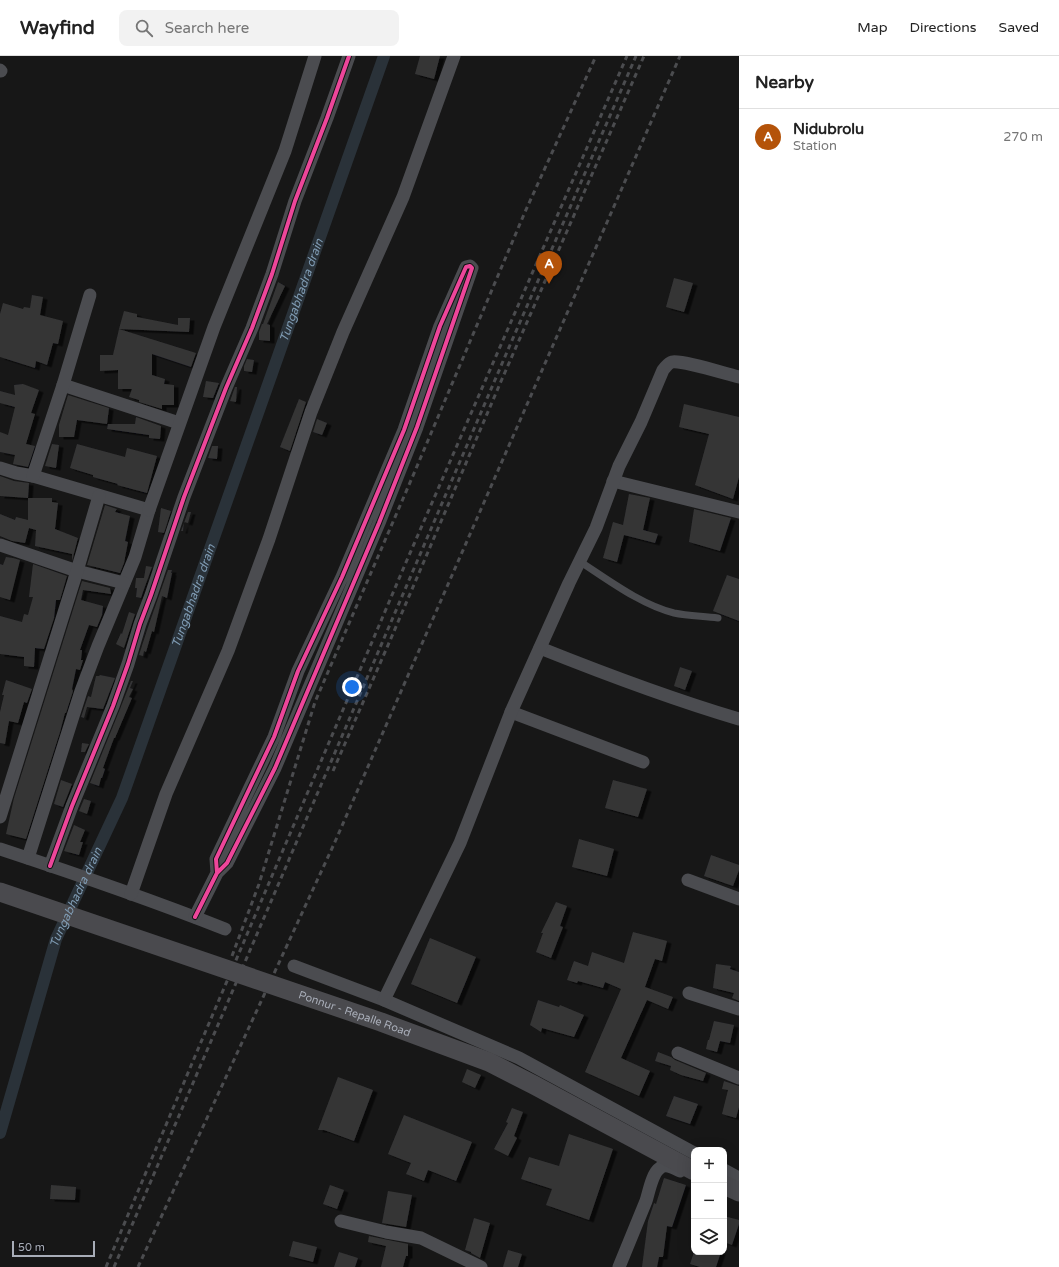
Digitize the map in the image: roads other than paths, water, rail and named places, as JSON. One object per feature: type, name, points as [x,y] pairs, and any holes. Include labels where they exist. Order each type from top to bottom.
[{"type":"main road","name":"Ponnur - Repalle Road","points":[[0,892],[380,1022],[489,1062],[691,1169]]},
{"type":"main road","points":[[727,1186],[739,1192]]},
{"type":"street","points":[[28,858],[81,691],[135,556],[149,510],[214,327],[285,151],[315,56]]},
{"type":"street","points":[[52,866],[72,806],[113,706],[184,497],[226,388],[252,328],[272,274],[295,201],[349,56]]},
{"type":"street","points":[[131,894],[166,794],[228,651],[269,539],[311,412],[403,197],[454,56]]},
{"type":"street","points":[[195,917],[217,873],[227,863],[269,779],[380,523],[411,425],[440,326],[466,267],[470,266],[472,268],[411,425],[295,680],[274,736],[216,859],[217,873]]},
{"type":"street","points":[[33,476],[63,385],[90,295]]},
{"type":"street","points":[[384,1000],[460,843],[512,712],[579,561],[596,528],[619,466],[641,422],[663,370],[668,364],[674,362],[684,363],[739,377]]},
{"type":"street","points":[[63,385],[179,424]]},
{"type":"street","points":[[0,468],[33,476],[149,510]]},
{"type":"street","points":[[613,481],[739,512]]},
{"type":"street","points":[[0,817],[99,496]]},
{"type":"street","points":[[0,545],[77,571],[124,583]]},
{"type":"street","points":[[336,589],[348,596]]},
{"type":"street","points":[[540,648],[596,671],[705,709],[739,719]]},
{"type":"street","points":[[295,680],[309,688]]},
{"type":"street","points":[[512,712],[643,762]]},
{"type":"street","points":[[257,772],[269,779]]},
{"type":"street","points":[[0,850],[52,866],[225,929]]},
{"type":"street","points":[[688,880],[739,899]]},
{"type":"street","points":[[294,966],[384,1000],[519,1058],[691,1151]]},
{"type":"street","points":[[689,993],[739,1009]]},
{"type":"street","points":[[678,1053],[739,1078]]},
{"type":"street","points":[[619,1267],[656,1172],[660,1167],[669,1166],[691,1177]]},
{"type":"street","points":[[727,1171],[739,1177]]},
{"type":"street","points":[[727,1194],[739,1200]]},
{"type":"street","points":[[341,1221],[386,1232],[421,1238],[481,1267]]},
{"type":"lane","points":[[579,561],[619,587],[654,606],[674,612],[718,618]]},
{"type":"waterway","name":"Tungabhadra drain","points":[[0,1133],[56,939],[122,798],[384,56]]},
{"type":"railway","points":[[232,956],[259,884],[315,702],[525,212],[596,56]]},
{"type":"railway","points":[[106,1267],[407,560],[627,56]]},
{"type":"railway","points":[[114,1267],[510,345],[636,56]]},
{"type":"railway","points":[[333,771],[502,379],[644,56]]},
{"type":"railway","points":[[138,1267],[334,844],[680,56]]},
{"type":"place","name":"Nidubrolu","points":[[549,284]]}]
